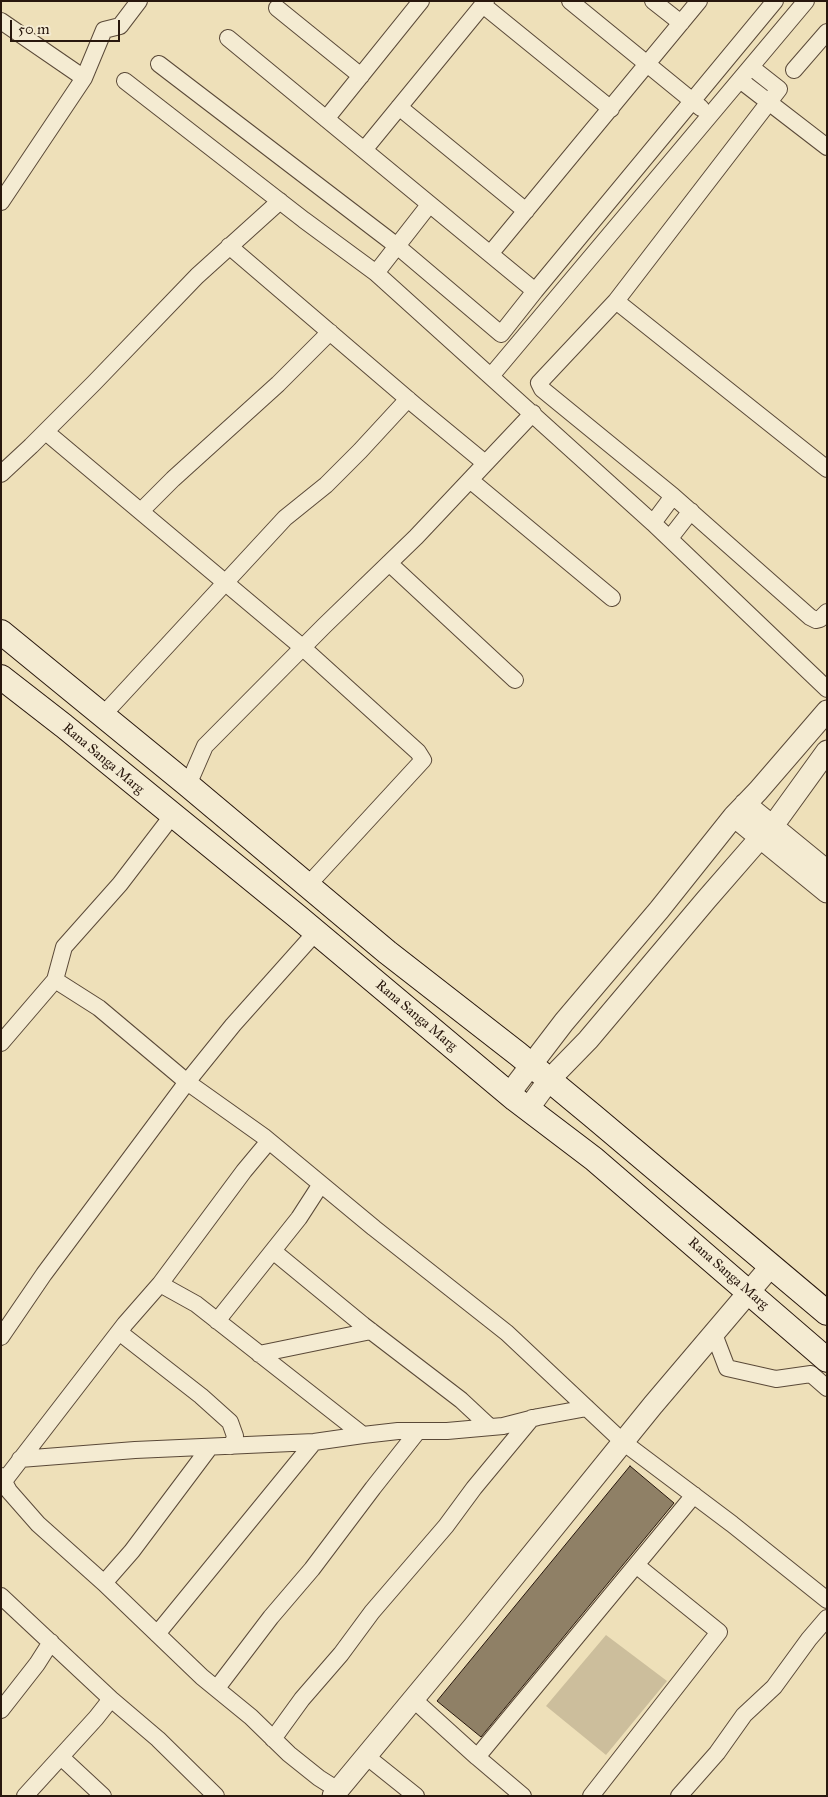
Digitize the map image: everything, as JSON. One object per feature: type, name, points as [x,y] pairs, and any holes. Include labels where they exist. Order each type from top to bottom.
[{"type":"main road","points":[[1,632],[188,785],[387,952],[540,1073],[827,1313]]},
{"type":"main road","name":"Rana Sanga Marg","points":[[2,679],[64,726],[316,932],[509,1094],[594,1159],[827,1360]]},
{"type":"street","points":[[1,202],[84,78],[104,30],[120,26],[139,1]]},
{"type":"street","points":[[326,120],[422,1]]},
{"type":"street","points":[[570,1],[710,116]]},
{"type":"street","points":[[653,1],[681,23]]},
{"type":"street","points":[[490,254],[699,1]]},
{"type":"street","points":[[159,64],[396,246],[502,334],[535,291],[775,1]]},
{"type":"street","points":[[491,376],[806,1]]},
{"type":"street","points":[[364,150],[485,3],[611,109]]},
{"type":"street","points":[[277,8],[361,76]]},
{"type":"street","points":[[1,21],[84,78]]},
{"type":"street","points":[[794,70],[827,32]]},
{"type":"street","points":[[228,38],[535,291]]},
{"type":"street","points":[[751,68],[779,89],[616,301],[539,383],[542,388],[674,496],[810,617],[816,620],[820,619],[827,612]]},
{"type":"street","points":[[740,80],[827,147]]},
{"type":"street","points":[[125,81],[376,273],[670,538],[827,689]]},
{"type":"street","points":[[399,107],[526,211]]},
{"type":"street","points":[[1,474],[46,432],[155,318],[229,246],[280,201]]},
{"type":"street","points":[[376,273],[430,205]]},
{"type":"street","points":[[229,246],[485,463]]},
{"type":"street","points":[[616,301],[827,469]]},
{"type":"street","points":[[141,511],[173,479],[278,384],[330,332]]},
{"type":"street","points":[[103,715],[285,518],[326,485],[408,399]]},
{"type":"street","points":[[188,785],[205,746],[302,647],[416,537],[532,413]]},
{"type":"street","points":[[46,432],[302,647],[418,752],[423,760],[308,885]]},
{"type":"street","points":[[470,480],[612,598]]},
{"type":"street","points":[[653,523],[674,496]]},
{"type":"street","points":[[670,538],[691,511]]},
{"type":"street","points":[[389,563],[515,680]]},
{"type":"street","points":[[528,1109],[540,1073],[564,1022],[659,910],[739,810],[827,711]]},
{"type":"street","points":[[509,1094],[588,1040],[766,833],[827,751]]},
{"type":"street","points":[[739,810],[766,833],[827,892]]},
{"type":"street","points":[[1,1042],[55,980],[64,947],[120,884],[172,816]]},
{"type":"street","points":[[766,833],[827,872]]},
{"type":"street","points":[[1,1337],[44,1274],[187,1082],[232,1025],[316,932]]},
{"type":"street","points":[[55,980],[99,1008],[187,1082],[269,1141],[506,1332],[623,1442],[826,1597]]},
{"type":"street","points":[[269,1141],[244,1171],[160,1284],[119,1332],[20,1459],[4,1486],[38,1524],[157,1634],[251,1717],[288,1754],[335,1793],[623,1442],[771,1266]]},
{"type":"street","points":[[217,1321],[273,1251],[321,1184]]},
{"type":"street","points":[[273,1251],[371,1331],[461,1400],[490,1427]]},
{"type":"street","points":[[160,1284],[196,1304],[363,1435]]},
{"type":"street","points":[[259,1354],[371,1331]]},
{"type":"street","points":[[119,1332],[202,1396],[230,1422],[235,1436],[232,1446]]},
{"type":"street","points":[[714,1334],[727,1368],[776,1379],[811,1374],[827,1388]]},
{"type":"street","points":[[20,1459],[135,1450],[314,1442],[398,1431],[448,1431],[503,1426],[532,1418],[587,1408]]},
{"type":"street","points":[[273,1739],[302,1699],[341,1654],[372,1612],[446,1526],[474,1488],[532,1418]]},
{"type":"street","points":[[217,1688],[271,1617],[312,1569],[418,1431]]},
{"type":"street","points":[[157,1634],[314,1442]]},
{"type":"street","points":[[104,1583],[132,1551],[210,1447]]},
{"type":"street","points":[[477,1757],[694,1495]]},
{"type":"street","points":[[591,1796],[719,1632],[636,1565]]},
{"type":"street","points":[[1,1596],[158,1739],[216,1796]]},
{"type":"street","points":[[678,1796],[717,1753],[744,1715],[774,1687],[827,1618]]},
{"type":"street","points":[[1,1710],[37,1664],[51,1642]]},
{"type":"street","points":[[25,1796],[96,1718],[111,1698]]},
{"type":"street","points":[[413,1699],[523,1796]]},
{"type":"street","points":[[366,1756],[416,1796]]},
{"type":"street","points":[[61,1757],[103,1796]]},
{"type":"shaded area","points":[[606,1635],[667,1681],[606,1755],[546,1706]]},
{"type":"building","points":[[630,1466],[674,1503],[481,1737],[437,1701]]}]
